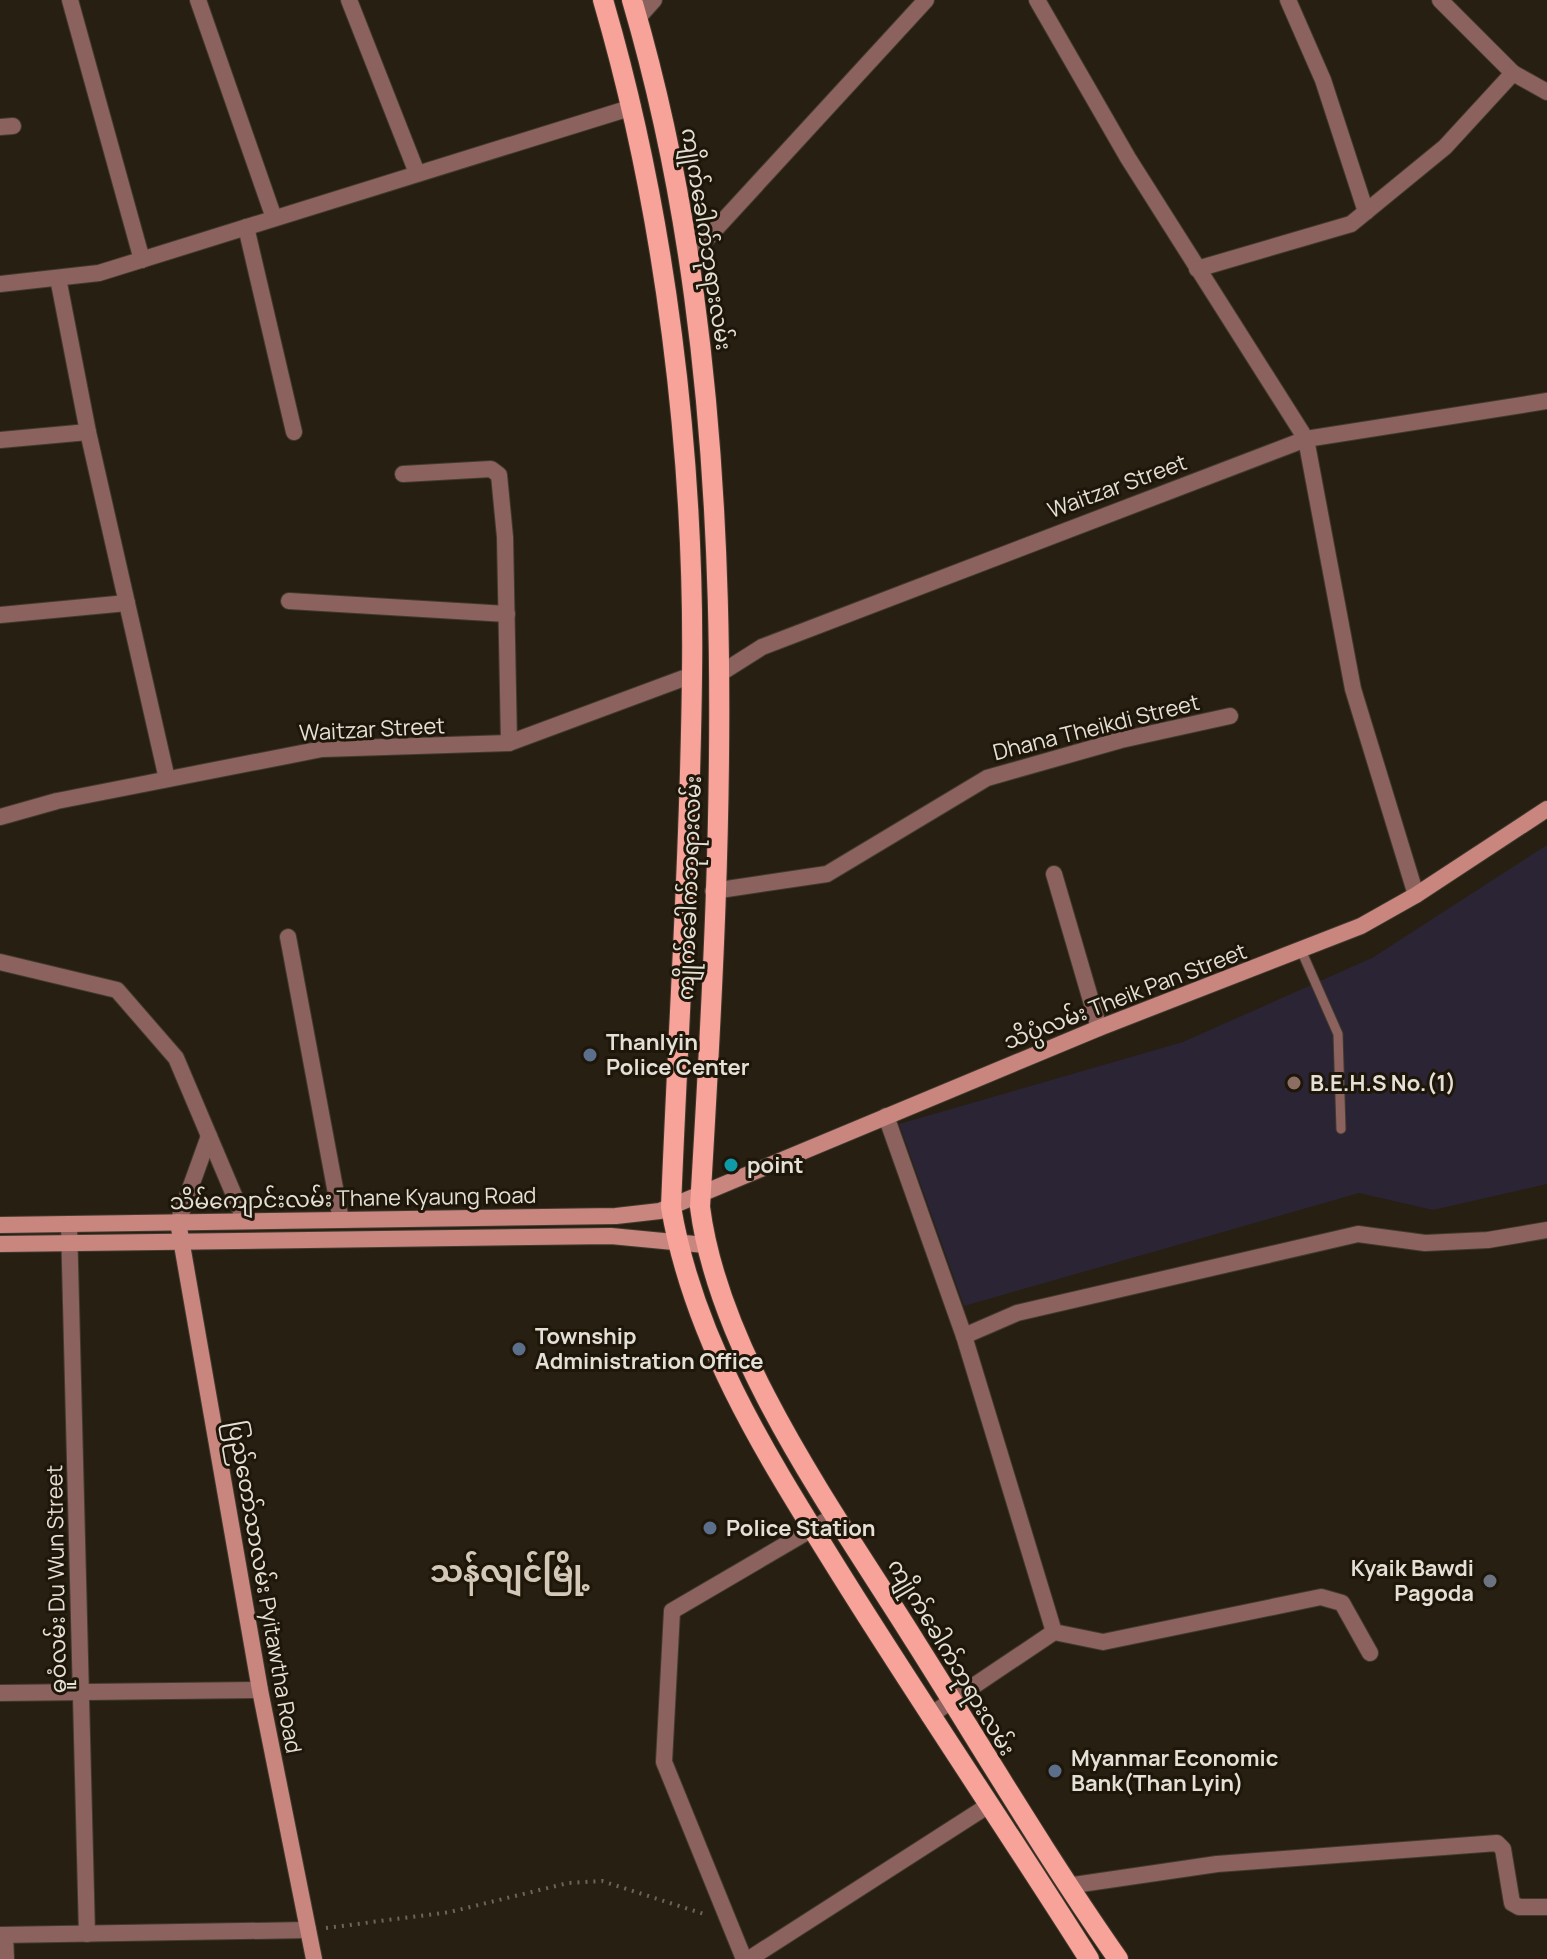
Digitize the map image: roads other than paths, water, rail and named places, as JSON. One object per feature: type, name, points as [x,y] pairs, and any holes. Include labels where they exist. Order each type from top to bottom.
[{"type":"main road","name":"ကျိုက်ခေါက်ဘုရားလမ်း","points":[[603,0],[633,107],[661,259],[680,418],[692,675],[671,1207],[677,1242],[730,1389],[929,1716],[1089,1959]]},
{"type":"main road","name":"ကျိုက်ခေါက်ဘုရားလမ်း","points":[[635,10],[661,104],[689,258],[709,418],[721,673],[701,1191],[705,1245],[756,1382],[1008,1795],[1118,1959]]},
{"type":"street","points":[[70,0],[142,260]]},
{"type":"street","points":[[198,0],[274,218]]},
{"type":"street","points":[[349,0],[417,173]]},
{"type":"street","points":[[635,10],[654,0]]},
{"type":"street","points":[[689,258],[926,0]]},
{"type":"street","points":[[1037,0],[1197,269],[1306,439],[1353,689],[1416,895]]},
{"type":"street","points":[[1288,0],[1323,80],[1366,212]]},
{"type":"street","points":[[1440,0],[1513,73],[1547,92]]},
{"type":"street","points":[[1197,269],[1351,224],[1445,147],[1513,73]]},
{"type":"street","points":[[0,284],[99,273],[633,107]]},
{"type":"street","points":[[246,227],[294,432]]},
{"type":"street","points":[[58,278],[88,432],[167,779]]},
{"type":"street","name":"Waitzar Street","points":[[721,673],[762,647],[1306,439],[1547,401]]},
{"type":"street","points":[[0,440],[88,432]]},
{"type":"street","points":[[403,474],[497,471],[505,537],[509,743]]},
{"type":"street","points":[[289,601],[507,614]]},
{"type":"street","points":[[0,615],[127,603]]},
{"type":"street","name":"Waitzar Street","points":[[0,817],[167,779],[322,749],[509,743],[692,675]]},
{"type":"street","name":"Dhana Theikdi Street","points":[[713,891],[827,874],[987,778],[1121,740],[1230,716]]},
{"type":"street","name":"သိပ္ပံလမ်း Theik Pan Street","points":[[701,1191],[1099,1028],[1361,926],[1416,895],[1547,809]]},
{"type":"street","points":[[1054,874],[1099,1028]]},
{"type":"street","points":[[288,937],[341,1220]]},
{"type":"street","points":[[0,962],[117,990],[176,1058],[245,1221]]},
{"type":"street","points":[[886,1116],[964,1336],[1054,1632]]},
{"type":"street","points":[[178,1222],[209,1136]]},
{"type":"street","name":"သိမ်ကျောင်းလမ်း Thane Kyaung Road","points":[[0,1225],[616,1216],[671,1207],[701,1191]]},
{"type":"street","name":"ပြည်တော်သာလမ်း Pyitawtha Road","points":[[178,1222],[260,1690],[314,1959]]},
{"type":"street","name":"ဓူဝံလမ်း Du Wun Street","points":[[69,1224],[87,1934]]},
{"type":"street","points":[[964,1336],[1017,1313],[1358,1234],[1425,1243],[1488,1240],[1547,1230]]},
{"type":"street","name":"သိမ်ကျောင်းလမ်း Thane Kyaung Road","points":[[0,1244],[611,1236],[705,1245]]},
{"type":"street","points":[[836,1515],[811,1526],[672,1611],[664,1762],[726,1920],[746,1959],[989,1805]]},
{"type":"street","points":[[929,1716],[1054,1632],[1103,1642],[1321,1597],[1342,1603],[1370,1653]]},
{"type":"street","points":[[0,1693],[260,1690]]},
{"type":"street","points":[[1067,1886],[1217,1864],[1497,1843],[1503,1849],[1512,1903],[1519,1907],[1547,1907]]},
{"type":"street","points":[[6,1959],[3,1935],[308,1930]]},
{"type":"lane","points":[[1301,950],[1338,1034],[1341,1129]]},
{"type":"place","name":"Thanlyin Police Center","points":[[590,1055]]},
{"type":"place","name":"B.E.H.S No.(1)","points":[[1294,1083]]},
{"type":"place","name":"point","points":[[731,1165]]},
{"type":"place","name":"Township Administration Office","points":[[519,1349]]},
{"type":"place","name":"Police Station","points":[[710,1528]]},
{"type":"place","name":"Kyaik Bawdi Pagoda","points":[[1490,1581]]},
{"type":"place","name":"Myanmar Economic Bank(Than Lyin)","points":[[1055,1771]]},
{"type":"district","name":"သန်လျင်မြို့","points":[[510,1572]]}]
